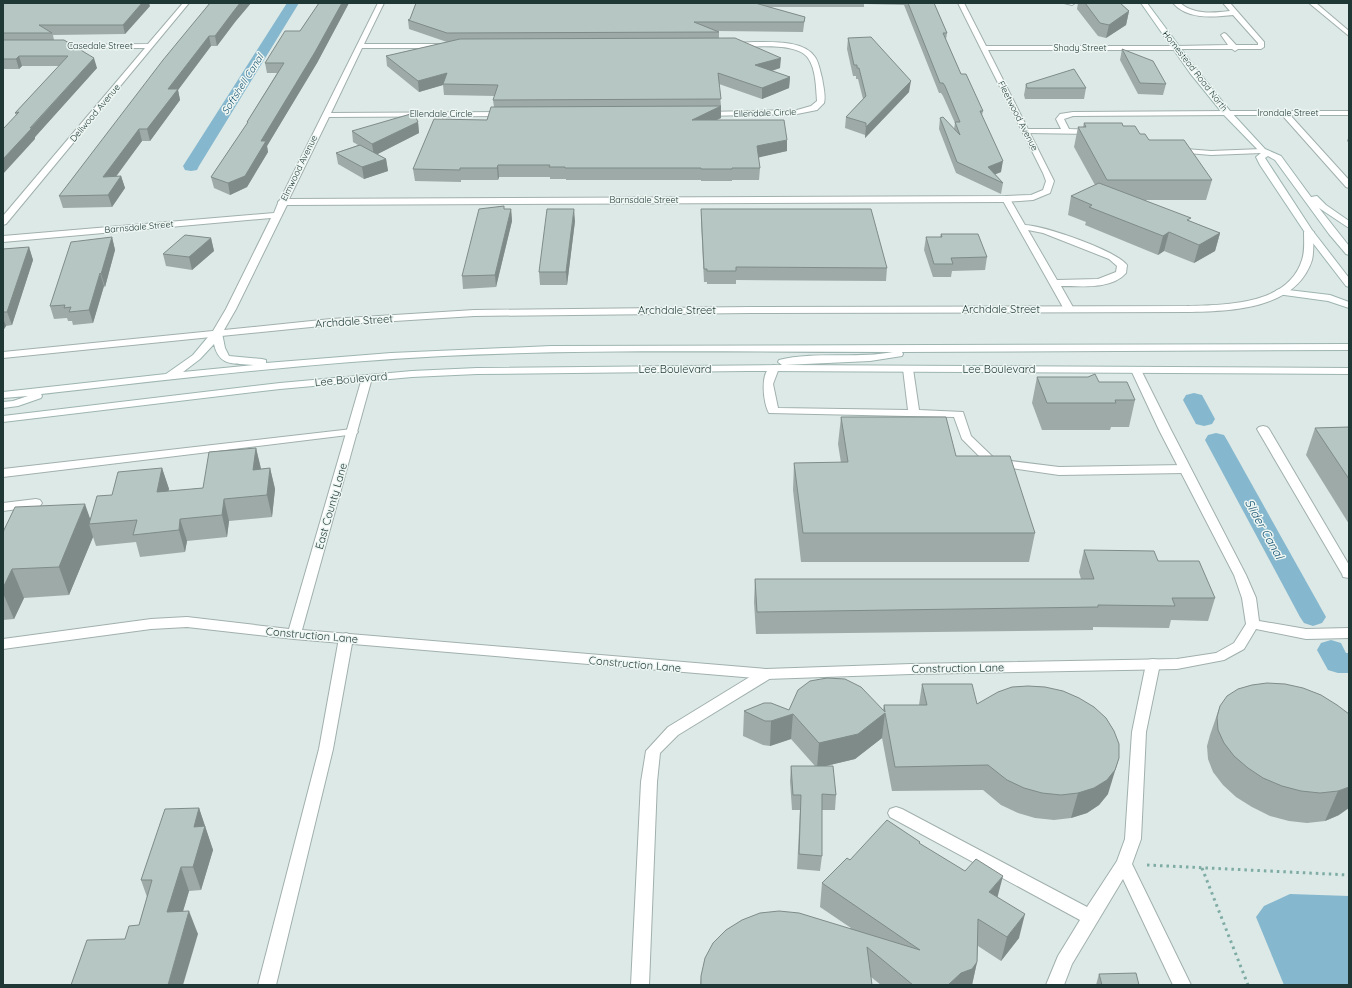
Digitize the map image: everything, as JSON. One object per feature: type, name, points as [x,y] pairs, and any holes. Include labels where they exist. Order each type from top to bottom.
[{"type":"street","name":"Dellwood Avenue","points":[[3,222],[186,3]]},
{"type":"street","name":"Elmwood Avenue","points":[[160,378],[184,368],[198,357],[217,333],[231,309],[282,202],[327,115],[381,3]]},
{"type":"street","name":"Fleetwood Avenue","points":[[961,3],[1026,130],[1050,181],[1047,191],[1033,197],[1006,199]]},
{"type":"street","points":[[1067,3],[1072,3]]},
{"type":"street","name":"Homestead Road North","points":[[1144,3],[1193,71],[1227,113],[1264,153],[1278,158],[1332,232],[1349,252]]},
{"type":"street","points":[[1176,3],[1180,8],[1192,13],[1236,12]]},
{"type":"street","points":[[1226,3],[1236,12]]},
{"type":"street","points":[[1312,3],[1349,34]]},
{"type":"street","name":"Shady Street","points":[[984,48],[1235,49],[1261,47],[1262,43],[1236,12]]},
{"type":"street","points":[[1224,35],[1235,49]]},
{"type":"street","name":"Ellendale Circle","points":[[699,114],[797,112],[814,108],[821,101],[819,83],[812,58],[806,52],[781,45],[731,45]]},
{"type":"street","name":"Casedale Street","points":[[49,46],[150,46]]},
{"type":"street","points":[[360,46],[455,46]]},
{"type":"street","points":[[1284,113],[1349,185]]},
{"type":"street","name":"Irondale Street","points":[[1066,131],[1060,119],[1062,116],[1073,114],[1349,113]]},
{"type":"street","name":"Ellendale Circle","points":[[327,115],[511,114]]},
{"type":"street","points":[[1026,130],[1104,132]]},
{"type":"street","points":[[1166,147],[1172,150],[1211,153],[1264,153]]},
{"type":"street","points":[[1264,153],[1260,157],[1264,165],[1309,232],[1349,284]]},
{"type":"street","points":[[1296,184],[1311,195],[1323,207],[1349,225]]},
{"type":"street","points":[[1006,199],[1069,309]]},
{"type":"street","name":"Barnsdale Street","points":[[282,202],[1006,199]]},
{"type":"street","name":"Barnsdale Street","points":[[3,239],[276,215]]},
{"type":"street","points":[[1022,227],[1046,231],[1112,257],[1122,265],[1120,273],[1113,279],[1098,282],[1054,283]]},
{"type":"street","name":"Archdale Street","points":[[3,355],[331,322],[474,313],[688,310],[1218,308],[1254,302],[1287,289],[1297,279],[1303,269],[1307,258],[1309,232]]},
{"type":"street","points":[[1280,292],[1330,298],[1349,305]]},
{"type":"street","points":[[217,333],[221,352],[224,358],[229,360],[295,364]]},
{"type":"street","name":"Lee Boulevard","points":[[3,395],[295,364],[369,358],[481,352],[736,348],[919,349],[1349,347]]},
{"type":"street","points":[[919,349],[880,358],[794,360],[779,363],[774,368],[768,384],[773,411],[914,412],[959,414],[966,437],[991,462],[1059,471],[1185,469]]},
{"type":"street","name":"East County Lane","points":[[294,634],[367,378],[369,358]]},
{"type":"street","name":"Lee Boulevard","points":[[3,419],[138,402],[367,378],[477,370],[774,368],[1349,371]]},
{"type":"street","points":[[908,369],[914,412]]},
{"type":"street","points":[[1136,370],[1240,575],[1249,598],[1253,624],[1306,634],[1349,633]]},
{"type":"street","points":[[3,405],[14,404],[58,389]]},
{"type":"street","points":[[1263,429],[1349,574]]},
{"type":"street","points":[[3,473],[352,432]]},
{"type":"street","points":[[3,508],[36,503]]},
{"type":"street","name":"Construction Lane","points":[[3,644],[151,624],[187,622],[294,634],[766,674],[911,669],[1177,664],[1219,657],[1240,646],[1253,624]]},
{"type":"street","points":[[267,985],[326,749],[346,638]]},
{"type":"street","points":[[1055,985],[1064,961],[1124,864],[1133,839],[1139,732],[1153,664]]},
{"type":"street","points":[[640,985],[649,782],[653,751],[673,731],[766,674]]},
{"type":"street","points":[[896,813],[1090,917]]},
{"type":"street","points":[[1124,864],[1182,985]]},
{"type":"path","points":[[1124,864],[1349,875]]},
{"type":"path","points":[[1202,868],[1248,985]]},
{"type":"water","points":[[1290,894],[1349,896],[1349,985],[1284,985],[1256,917],[1264,906]]},
{"type":"building","points":[[3,3],[142,3],[123,25],[39,25],[52,33],[3,33]]},
{"type":"building","points":[[210,3],[240,3],[215,36],[209,36],[168,89],[178,89],[147,129],[139,129],[103,177],[121,176],[108,195],[59,196],[163,60]]},
{"type":"building","points":[[319,3],[342,3],[315,52],[261,141],[266,141],[245,176],[228,183],[211,177],[248,122],[284,63],[265,63],[285,31],[300,31]]},
{"type":"building","points":[[416,3],[755,3],[805,17],[804,22],[694,22],[719,32],[447,33],[408,20],[410,19]]},
{"type":"building","points":[[908,3],[934,3],[947,33],[943,33],[961,74],[966,74],[983,111],[980,111],[1003,161],[988,167],[1003,183],[957,162],[940,118],[943,117],[960,135],[955,122],[960,122],[945,86],[943,83],[940,83]]},
{"type":"building","points":[[1085,3],[1120,3],[1129,11],[1109,25],[1100,23]]},
{"type":"building","points":[[871,37],[911,81],[866,127],[866,123],[846,117],[866,96],[859,68],[857,68],[857,65],[854,65],[848,38]]},
{"type":"building","points":[[735,38],[781,58],[755,65],[790,77],[762,88],[718,73],[721,99],[493,100],[498,85],[443,84],[447,73],[418,81],[386,56],[460,39]]},
{"type":"building","points":[[3,40],[64,40],[94,58],[3,159],[3,129],[19,112],[15,113],[68,56],[19,56],[16,59],[3,59]]},
{"type":"building","points":[[1122,49],[1153,61],[1166,84],[1140,83]]},
{"type":"building","points":[[1074,69],[1086,88],[1027,88],[1026,84]]},
{"type":"building","points":[[721,106],[692,120],[784,120],[787,140],[757,146],[760,168],[565,168],[549,167],[550,165],[498,165],[497,168],[460,168],[460,170],[413,169],[434,119],[487,120],[491,107]]},
{"type":"building","points":[[414,113],[418,122],[372,144],[352,131]]},
{"type":"building","points":[[1084,123],[1122,123],[1123,126],[1135,126],[1140,134],[1145,134],[1149,140],[1184,140],[1212,180],[1107,180],[1078,127],[1086,127]]},
{"type":"building","points":[[360,145],[386,159],[362,167],[336,153]]},
{"type":"building","points":[[1099,183],[1191,218],[1187,220],[1220,233],[1199,245],[1169,232],[1163,236],[1089,207],[1092,205],[1071,196]]},
{"type":"building","points":[[504,206],[504,209],[511,209],[495,275],[462,276],[479,209]]},
{"type":"building","points":[[547,209],[574,209],[566,272],[539,272]]},
{"type":"building","points":[[701,209],[871,209],[887,268],[736,267],[736,271],[707,271],[707,269],[704,269]]},
{"type":"building","points":[[941,234],[978,234],[987,257],[951,258],[953,264],[934,264],[926,237],[942,237]]},
{"type":"building","points":[[185,235],[211,238],[189,257],[163,254]]},
{"type":"building","points":[[112,237],[89,310],[69,312],[71,307],[64,308],[65,305],[50,306],[71,242]]},
{"type":"building","points":[[29,247],[7,312],[3,312],[3,249]]},
{"type":"building","points":[[1095,374],[1099,382],[1127,382],[1135,400],[1115,400],[1116,403],[1047,403],[1037,377],[1088,377]]},
{"type":"building","points":[[841,417],[946,417],[956,456],[1010,456],[1035,533],[803,533],[794,463],[848,462]]},
{"type":"building","points":[[1349,427],[1349,479],[1315,428]]},
{"type":"building","points":[[256,448],[253,470],[270,468],[267,495],[224,499],[222,515],[180,519],[179,530],[133,535],[137,520],[89,524],[97,496],[112,495],[118,472],[162,468],[157,492],[203,488],[209,452]]},
{"type":"building","points":[[85,504],[59,567],[12,569],[3,588],[3,532],[15,507]]},
{"type":"building","points":[[1084,550],[1154,551],[1158,561],[1199,561],[1215,598],[1172,598],[1175,606],[1098,605],[1098,607],[757,612],[755,579],[1094,579]]},
{"type":"building","points":[[827,678],[845,679],[861,687],[885,712],[884,705],[927,705],[922,684],[972,684],[977,704],[998,692],[1012,687],[1045,687],[1063,691],[1094,707],[1106,718],[1114,731],[1119,744],[1119,758],[1115,770],[1107,780],[1094,788],[1078,793],[1061,795],[1042,793],[1024,788],[1007,780],[988,765],[895,767],[885,713],[858,734],[819,743],[793,714],[771,721],[765,721],[744,711],[764,703],[771,703],[789,710],[798,690],[810,681]]},
{"type":"building","points":[[1267,683],[1285,684],[1303,688],[1321,695],[1349,714],[1349,787],[1338,791],[1320,793],[1301,791],[1282,786],[1263,778],[1234,756],[1224,743],[1218,730],[1217,717],[1220,706],[1227,696],[1238,689]]},
{"type":"building","points":[[791,766],[833,766],[836,795],[822,794],[822,856],[799,854],[801,795],[793,795]]},
{"type":"building","points":[[199,808],[194,827],[205,826],[193,867],[181,867],[167,912],[189,911],[168,985],[71,985],[87,940],[125,939],[129,926],[139,925],[152,880],[141,880],[165,809]]},
{"type":"building","points":[[887,820],[920,842],[919,843],[965,871],[976,859],[1003,876],[989,892],[1025,914],[1007,937],[978,919],[977,962],[972,969],[961,973],[948,985],[913,985],[867,947],[872,985],[701,985],[701,976],[705,958],[713,943],[726,930],[742,920],[760,913],[779,911],[799,913],[920,950],[822,883],[847,858],[850,860]]},
{"type":"building","points":[[1136,973],[1139,985],[1102,985],[1099,974]]},
{"type":"waterway","name":"Softshell Canal","points":[[191,166],[293,3]]},
{"type":"waterway","name":"Slider Canal","points":[[1194,400],[1204,419]]},
{"type":"waterway","name":"Slider Canal","points":[[1216,440],[1313,617]]},
{"type":"waterway","name":"Slider Canal","points":[[1331,650],[1338,663],[1349,663]]}]
